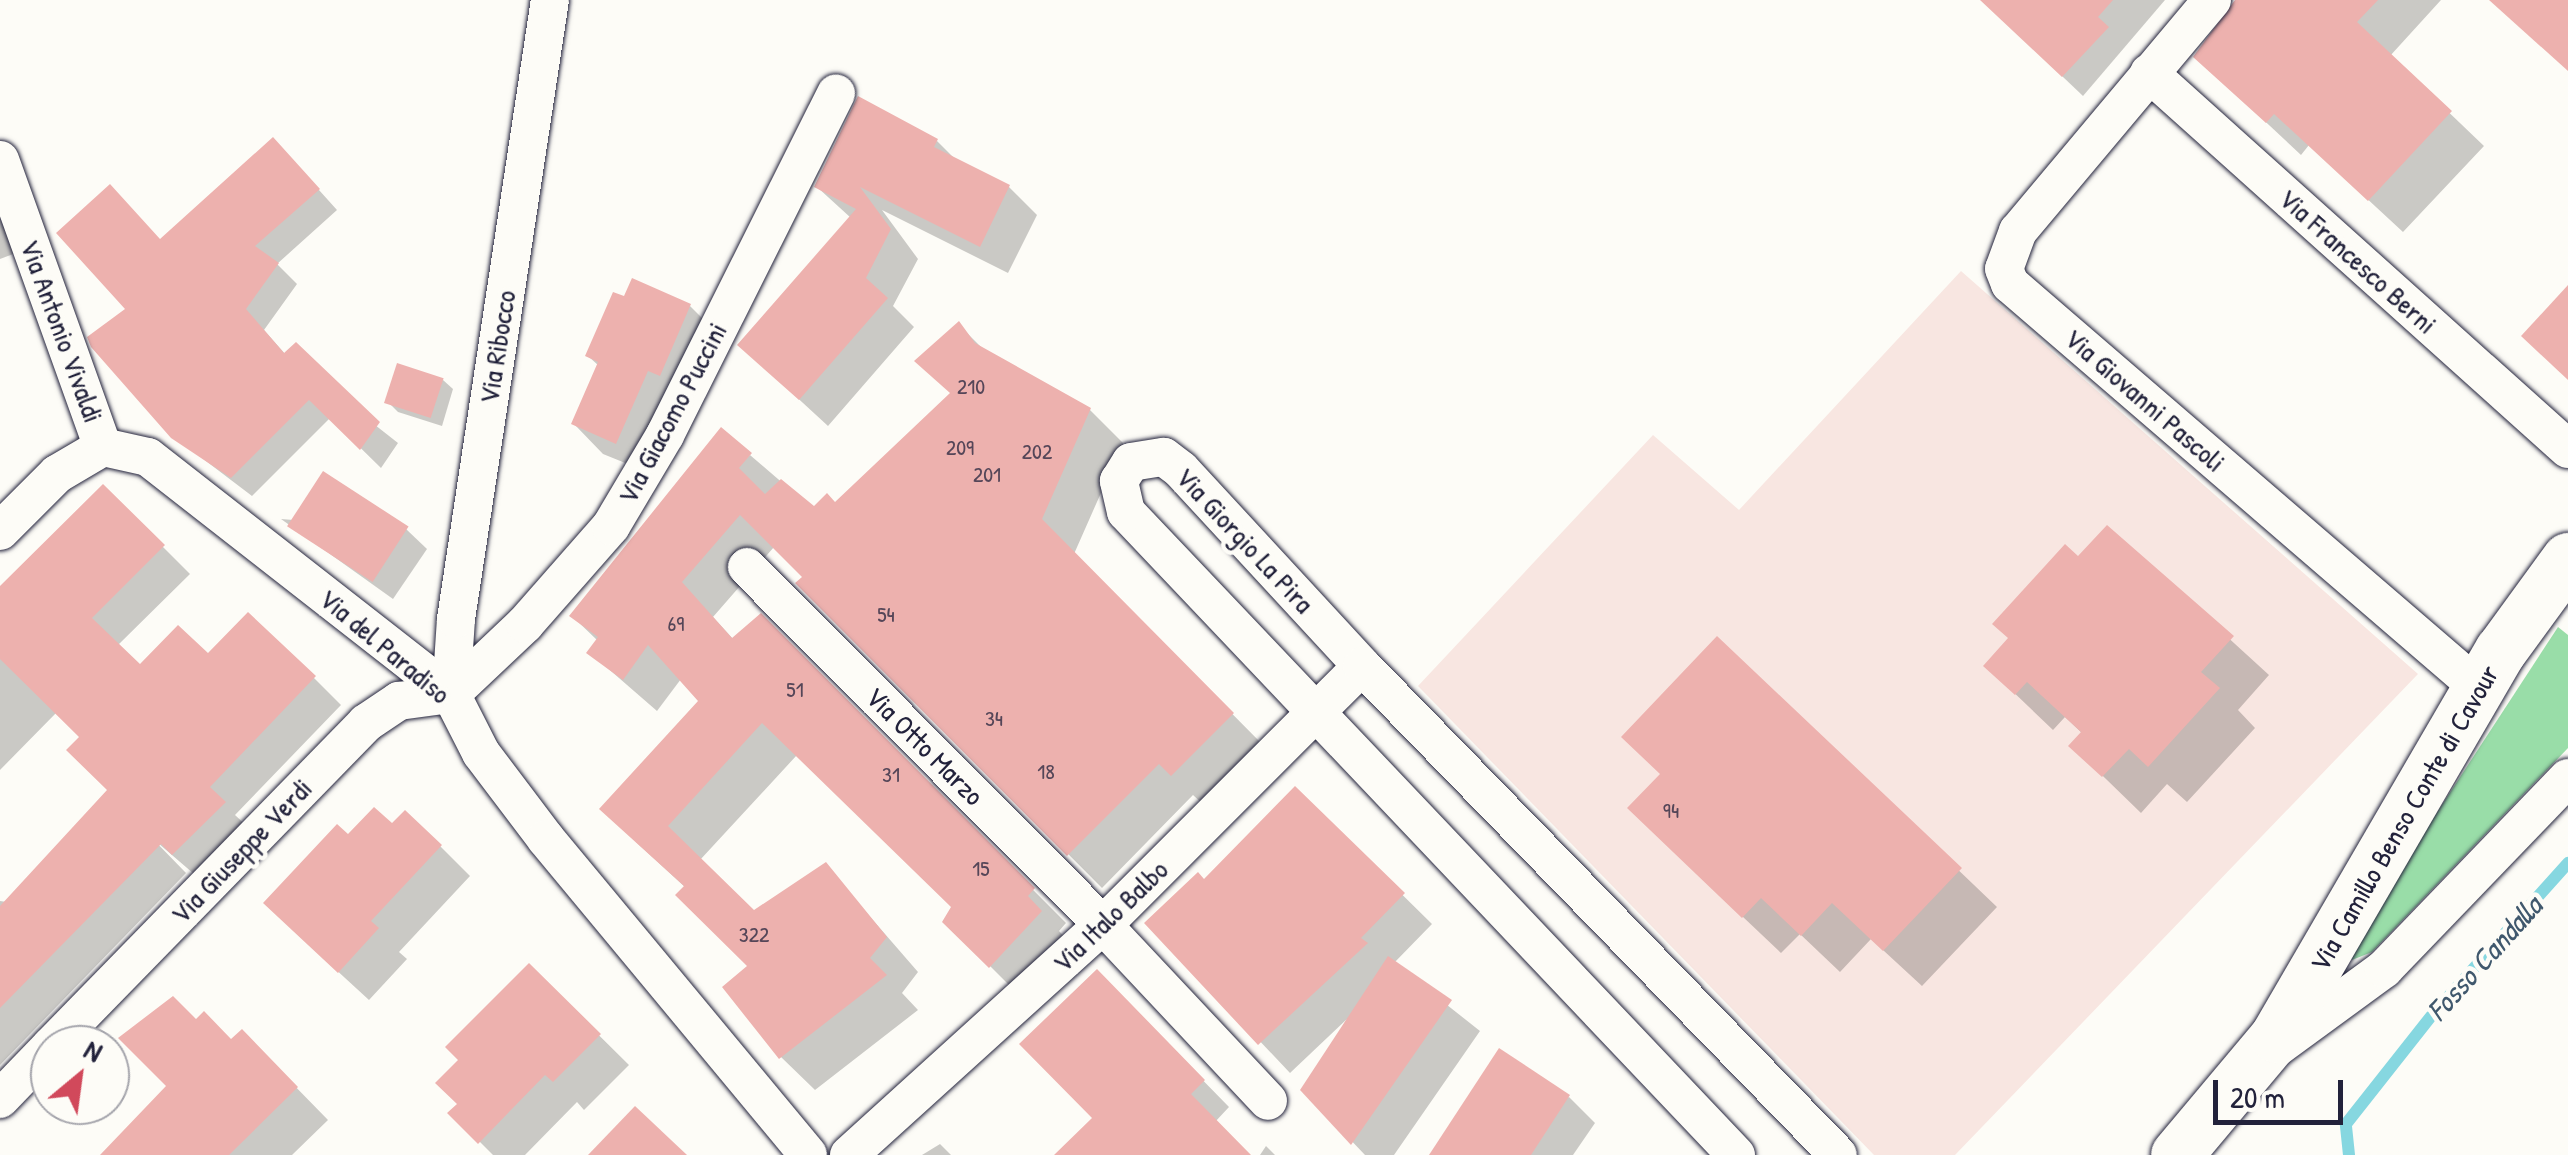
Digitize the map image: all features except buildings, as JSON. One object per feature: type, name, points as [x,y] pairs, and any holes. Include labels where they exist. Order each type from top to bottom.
[{"type":"main road","name":"Via Camillo Benso Conte di Cavour","points":[[2177,1155],[2262,1058],[2479,688],[2562,579]]},
{"type":"street","name":"Via Ribocco","points":[[451,694],[456,620],[550,0]]},
{"type":"street","name":"Via Giovanni Pascoli","points":[[2212,0],[2018,231],[2003,256],[2010,284],[2479,688]]},
{"type":"street","name":"Via Francesco Berni","points":[[2148,73],[2568,448]]},
{"type":"street","name":"Via Giacomo Puccini","points":[[451,694],[525,624],[610,526],[665,436],[836,93]]},
{"type":"street","name":"Via Antonio Vivaldi","points":[[0,160],[103,447]]},
{"type":"street","name":"Via del Paradiso","points":[[103,447],[148,457],[451,694],[481,754],[546,839],[808,1155]]},
{"type":"street","points":[[0,531],[57,474],[103,447]]},
{"type":"street","name":"Via Giorgio La Pira","points":[[1736,1155],[1315,716],[1126,512],[1118,492],[1124,470],[1152,455],[1173,462],[1362,666],[1838,1155]]},
{"type":"street","name":"Via Otto Marzo","points":[[747,566],[1103,924],[1268,1101]]},
{"type":"street","name":"Via Italo Balbo","points":[[849,1155],[1103,924],[1362,666]]},
{"type":"street","name":"Via Giuseppe Verdi","points":[[71,1025],[366,723],[399,702],[451,694]]},
{"type":"street","name":"Via Camillo Benso Conte di Cavour","points":[[2262,1058],[2384,970],[2568,778]]},
{"type":"street","name":"Via Giuseppe Verdi","points":[[0,1099],[30,1068]]},
{"type":"shaded area","points":[[1961,271],[2418,674],[1955,1155],[1874,1155],[1418,686],[1653,435],[1739,510]]},
{"type":"green space","points":[[2558,627],[2568,635],[2568,748],[2372,952],[2352,960],[2355,938]]},
{"type":"waterway","name":"Fosso Candalla","points":[[2349,1155],[2346,1124],[2433,1014],[2568,863]]}]
